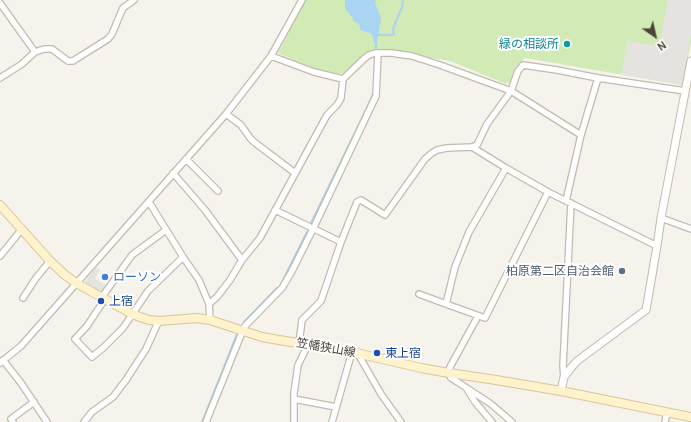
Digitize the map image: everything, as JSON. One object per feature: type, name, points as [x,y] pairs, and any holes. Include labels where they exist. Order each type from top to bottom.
[{"type":"main road","name":"笠幡狭山線","points":[[0,205],[50,261],[65,275],[76,283],[132,314],[149,320],[159,321],[197,318],[210,320],[273,339],[355,353],[421,368],[560,391],[691,417]]},
{"type":"street","points":[[0,78],[22,64],[35,52],[44,49],[52,49],[68,62],[73,61],[108,39],[112,34],[123,8],[134,0]]},
{"type":"street","points":[[47,422],[21,383],[2,361],[21,346],[226,114],[271,56],[302,0]]},
{"type":"street","points":[[0,3],[35,52]]},
{"type":"street","points":[[206,422],[245,326],[282,288],[291,273],[376,96],[377,53]]},
{"type":"street","points":[[209,304],[217,297],[230,280],[242,260],[260,238],[327,115],[337,105],[341,98],[343,79],[365,58],[377,53],[391,53],[412,56],[440,65],[511,91],[581,135]]},
{"type":"street","points":[[271,56],[314,72],[343,79]]},
{"type":"street","points":[[564,377],[577,361],[646,310],[661,218],[685,91],[689,81],[691,61]]},
{"type":"street","points":[[299,344],[302,320],[321,300],[341,242],[357,202],[361,200],[385,215],[432,153],[437,150],[447,148],[472,147],[477,145],[487,124],[511,91],[518,71],[523,65],[685,91]]},
{"type":"street","points":[[560,391],[564,377],[563,366],[568,202],[581,135],[598,78]]},
{"type":"street","points":[[226,114],[241,125],[254,142],[295,173]]},
{"type":"street","points":[[472,147],[548,192],[657,246]]},
{"type":"street","points":[[186,159],[218,191]]},
{"type":"street","points":[[446,304],[455,268],[470,232],[506,168]]},
{"type":"street","points":[[173,174],[205,210],[242,260]]},
{"type":"street","points":[[419,294],[485,318],[548,192]]},
{"type":"street","points":[[149,202],[199,280],[209,304],[210,320]]},
{"type":"street","points":[[275,210],[341,242]]},
{"type":"street","points":[[661,218],[691,229]]},
{"type":"street","points":[[0,256],[22,229]]},
{"type":"street","points":[[166,230],[132,255],[103,298],[87,326],[75,339],[92,357],[104,348],[123,328],[148,292],[183,257]]},
{"type":"street","points":[[23,298],[36,278],[50,261]]},
{"type":"street","points":[[478,316],[450,367],[449,373],[451,378],[491,404],[512,422]]},
{"type":"street","points":[[84,422],[92,412],[113,397],[129,376],[146,349],[159,321]]},
{"type":"street","points":[[294,422],[294,399],[298,365],[308,345]]},
{"type":"street","points":[[332,422],[355,353]]},
{"type":"street","points":[[355,353],[401,422]]},
{"type":"street","points":[[466,388],[475,402],[492,422]]},
{"type":"street","points":[[294,399],[336,407]]},
{"type":"street","points":[[13,422],[12,419],[34,402]]},
{"type":"street","points":[[665,422],[667,412]]},
{"type":"green space","points":[[305,0],[691,0],[691,42],[682,85],[525,58],[515,68],[517,71],[511,84],[507,82],[506,84],[450,61],[388,51],[371,50],[346,74],[340,74],[310,67],[278,53]]},
{"type":"shaded area","points":[[668,0],[691,0],[691,34],[682,85],[621,74],[628,41],[659,46]]},
{"type":"shaded area","points":[[96,267],[100,269],[95,279],[108,286],[102,293],[85,282]]},
{"type":"water","points":[[345,0],[376,0],[375,3],[381,18],[377,43],[374,43],[372,34],[360,30],[358,23],[353,21],[353,18],[345,9]]},
{"type":"waterway","points":[[390,35],[394,34],[393,29],[402,7],[403,0]]},
{"type":"waterway","points":[[378,35],[390,35]]},
{"type":"waterway","points":[[376,43],[376,51]]},
{"type":"waterway","points":[[311,223],[374,92]]},
{"type":"waterway","points":[[281,284],[307,232]]},
{"type":"waterway","points":[[244,322],[277,288]]},
{"type":"waterway","points":[[202,422],[237,334]]},
{"type":"place","name":"緑の相談所","points":[[567,44]]},
{"type":"place","name":"柏原第二区自治会館","points":[[622,271]]},
{"type":"place","name":"ローソン","points":[[105,277]]},
{"type":"place","name":"上宿","points":[[101,301]]},
{"type":"place","name":"東上宿","points":[[377,353]]}]
